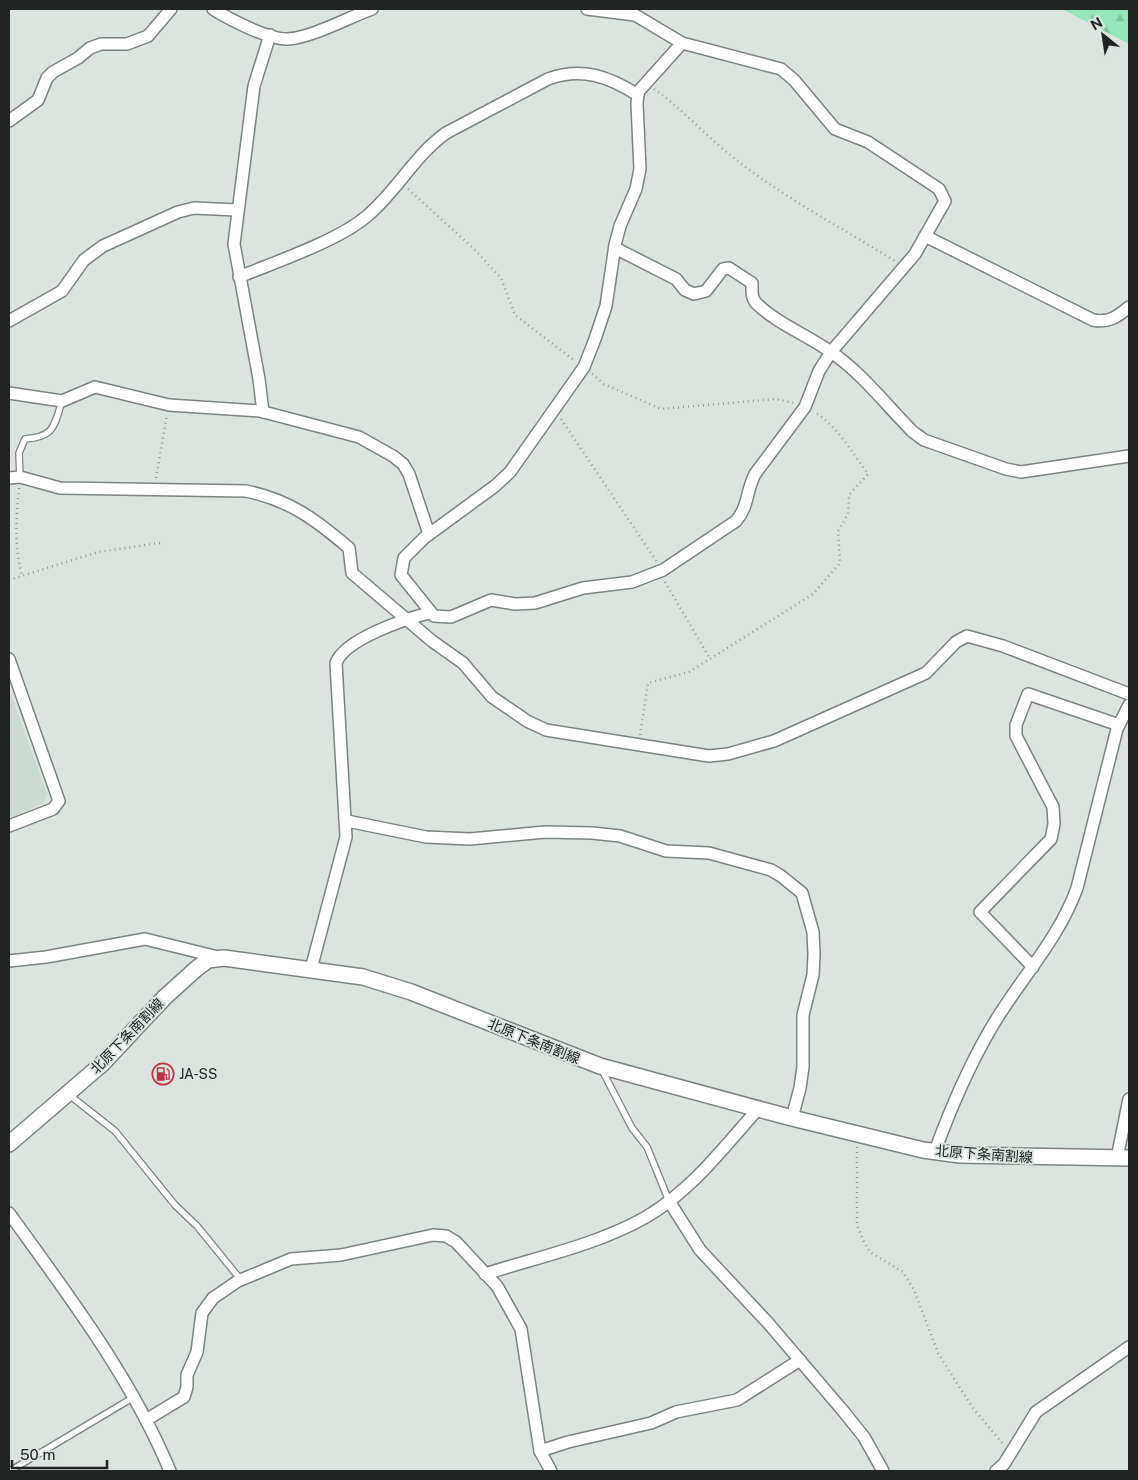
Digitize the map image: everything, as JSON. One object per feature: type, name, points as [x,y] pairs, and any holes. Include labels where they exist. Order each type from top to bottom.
[{"type":"main road","name":"北原下条南割線","points":[[9,1144],[102,1064],[165,996],[196,969],[208,960],[224,958],[363,977],[411,992],[600,1066],[857,1134],[960,1155],[1123,1158]]},
{"type":"street","points":[[9,121],[38,100],[47,78],[53,72],[78,58],[90,48],[101,44],[127,44],[148,36],[171,9]]},
{"type":"street","points":[[213,9],[226,17],[270,35],[286,39],[300,37],[372,9]]},
{"type":"street","points":[[587,9],[636,15],[682,43],[781,69],[794,80],[836,129],[868,142],[939,189],[945,201],[925,236],[904,266],[831,352],[819,371],[805,407],[755,474],[750,484],[745,510],[736,522],[661,571],[632,582],[583,588],[536,602],[515,604],[491,600],[446,618],[434,616],[429,613],[401,575],[404,558],[429,534],[495,486],[510,472],[584,367],[606,306],[620,226],[636,189],[640,169],[638,95],[644,83],[682,43]]},
{"type":"street","points":[[262,412],[260,379],[234,244],[254,86],[270,35]]},
{"type":"street","points":[[239,277],[351,227],[385,200],[430,144],[446,133],[548,79],[563,74],[592,74],[607,78],[638,95]]},
{"type":"street","points":[[9,321],[62,291],[84,260],[103,246],[178,212],[194,208],[237,210]]},
{"type":"street","points":[[925,236],[1093,320],[1102,322],[1127,313]]},
{"type":"street","points":[[615,248],[676,279],[686,290],[694,294],[706,290],[723,269],[729,268],[752,283],[752,296],[755,303],[770,315],[831,352],[849,367],[912,432],[924,440],[1006,469],[1021,472],[1129,456]]},
{"type":"street","points":[[9,393],[62,400],[95,387],[169,405],[262,412],[359,438],[393,456],[409,474],[429,534]]},
{"type":"street","points":[[15,477],[60,488],[246,491],[273,497],[309,515],[350,548],[352,574],[463,663],[492,697],[528,721],[546,730],[636,746],[709,756],[728,754],[774,741],[926,673],[956,642],[968,636],[1003,646],[1129,694]]},
{"type":"street","points":[[311,969],[346,837],[347,821],[336,663],[344,651],[386,626],[429,613]]},
{"type":"street","points":[[9,659],[59,801],[54,809],[9,826]]},
{"type":"street","points":[[1033,967],[980,912],[1050,839],[1054,824],[1053,808],[1016,736],[1016,725],[1028,694],[1119,725]]},
{"type":"street","points":[[935,1151],[948,1117],[990,1030],[1052,941],[1072,904],[1119,725],[1129,705]]},
{"type":"street","points":[[347,821],[426,837],[470,839],[545,832],[592,833],[620,836],[666,850],[709,853],[771,870],[781,876],[802,893],[813,932],[813,975],[803,1015],[803,1068],[792,1118]]},
{"type":"street","points":[[9,961],[46,957],[144,939],[224,958]]},
{"type":"street","points":[[1123,1158],[1129,1099]]},
{"type":"street","points":[[485,1274],[605,1236],[647,1216],[669,1201],[701,1174],[758,1108]]},
{"type":"street","points":[[669,1201],[700,1250],[800,1360],[864,1437],[883,1471]]},
{"type":"street","points":[[9,1213],[76,1307],[134,1397],[170,1471]]},
{"type":"street","points":[[146,1420],[184,1397],[187,1387],[186,1375],[197,1352],[202,1313],[213,1298],[241,1280],[291,1259],[341,1255],[433,1235],[446,1236],[456,1242],[497,1286],[520,1329],[540,1451],[551,1471]]},
{"type":"street","points":[[996,1471],[1036,1412],[1129,1347]]},
{"type":"street","points":[[540,1451],[568,1442],[651,1423],[676,1412],[737,1400],[800,1360]]},
{"type":"lane","points":[[15,477],[25,439],[42,438],[48,434],[62,400]]},
{"type":"lane","points":[[600,1066],[632,1128],[647,1147],[669,1201]]},
{"type":"lane","points":[[68,1094],[114,1131],[175,1205],[197,1226],[241,1280]]},
{"type":"lane","points":[[10,1471],[134,1397]]},
{"type":"path","points":[[644,83],[683,111],[723,149],[776,187],[904,266]]},
{"type":"path","points":[[155,490],[169,405]]},
{"type":"path","points":[[636,746],[643,727],[648,683],[689,672],[814,594],[840,563],[838,531],[848,514],[849,495],[868,474],[822,417],[805,407]]},
{"type":"path","points":[[555,409],[661,571],[709,658]]},
{"type":"path","points":[[15,477],[16,551],[22,576]]},
{"type":"path","points":[[9,580],[98,552],[160,543]]},
{"type":"path","points":[[857,1134],[857,1224],[863,1240],[870,1252],[903,1272],[914,1290],[938,1353],[972,1407],[1010,1453]]},
{"type":"shaded area","points":[[9,689],[47,794],[43,803],[9,818]]},
{"type":"green space","points":[[1062,9],[1129,9],[1129,44]]},
{"type":"place","name":"JA-SS","points":[[163,1074]]}]
